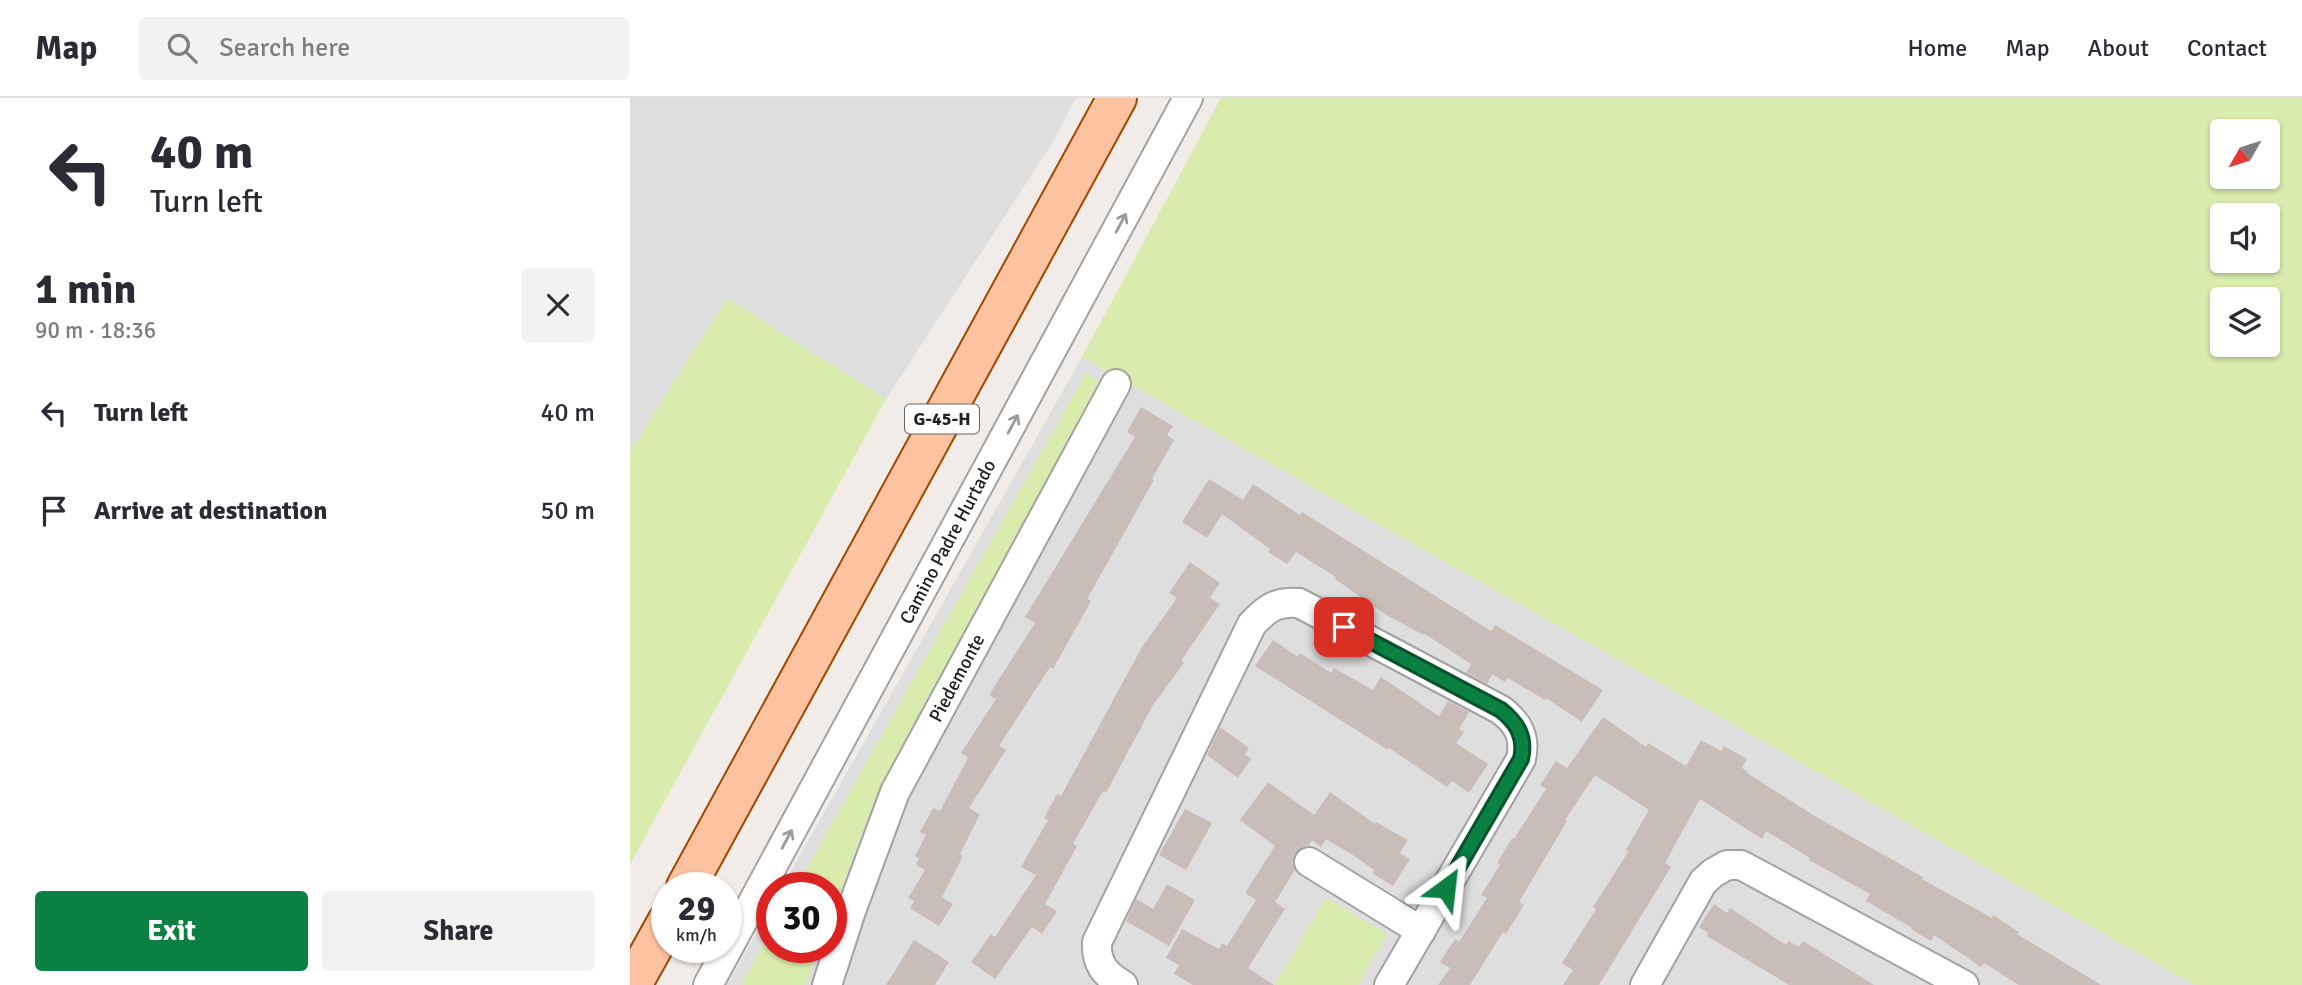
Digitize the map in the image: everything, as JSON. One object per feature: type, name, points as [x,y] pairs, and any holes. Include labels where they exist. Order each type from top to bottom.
[{"type":"main road","name":"G-45-H","points":[[694,872],[1117,98]]},
{"type":"main road","points":[[633,985],[651,952]]},
{"type":"street","name":"Camino Padre Hurtado","points":[[708,985],[1188,98]]},
{"type":"street","name":"Piedemonte","points":[[827,985],[895,792],[1116,384]]},
{"type":"street","points":[[1123,985],[1104,972],[1099,964],[1096,955],[1097,942],[1252,624],[1272,606],[1284,602],[1299,603],[1501,710],[1517,726],[1521,735],[1521,759],[1389,985]]},
{"type":"street","points":[[1309,862],[1421,930]]},
{"type":"street","points":[[1645,985],[1703,882],[1720,869],[1735,864],[1964,985]]},
{"type":"shaded area","points":[[630,98],[1076,98],[1053,142],[886,399],[727,298],[630,452]]},
{"type":"shaded area","points":[[1082,357],[2195,985],[727,985],[742,963],[756,934],[756,963],[847,963],[847,872],[790,872]]},
{"type":"green space","points":[[1221,98],[2302,98],[2302,985],[2195,985],[1082,357]]},
{"type":"green space","points":[[727,298],[886,399],[630,864],[630,452]]},
{"type":"green space","points":[[1086,373],[1099,382],[867,820],[847,873],[804,872]]},
{"type":"green space","points":[[1326,898],[1387,934],[1358,985],[1275,985]]},
{"type":"green space","points":[[756,958],[756,963],[814,963],[805,985],[741,985]]},
{"type":"building","points":[[1141,407],[1173,426],[1167,435],[1174,440],[1087,599],[1091,601],[1053,669],[1050,667],[999,746],[1006,750],[969,808],[980,814],[942,897],[953,904],[939,926],[910,908],[914,901],[908,898],[925,870],[916,865],[919,858],[915,856],[926,835],[920,832],[933,808],[940,811],[968,758],[961,753],[996,699],[989,695],[1035,623],[1025,617],[1135,437],[1127,432]]},
{"type":"building","points":[[1209,479],[1243,500],[1253,484],[1491,631],[1495,625],[1603,690],[1582,722],[1546,698],[1545,700],[1508,678],[1505,682],[1492,674],[1487,684],[1466,673],[1471,664],[1425,634],[1388,616],[1335,579],[1336,577],[1296,552],[1287,564],[1222,514],[1207,538],[1182,522]]},
{"type":"building","points":[[1190,562],[1220,583],[1210,598],[1220,604],[1181,661],[1184,663],[1153,705],[1106,793],[1103,791],[1073,844],[1077,846],[1045,904],[1057,911],[1042,934],[1032,927],[995,979],[971,962],[991,934],[995,937],[1036,875],[1021,867],[1048,820],[1044,818],[1057,794],[1061,796],[1142,647],[1177,598],[1169,593]]},
{"type":"building","points":[[1273,640],[1298,657],[1300,653],[1331,673],[1334,668],[1373,690],[1381,677],[1439,716],[1448,701],[1469,712],[1459,729],[1464,732],[1456,743],[1488,764],[1469,793],[1452,781],[1447,787],[1255,666]]},
{"type":"building","points":[[1603,717],[1646,747],[1648,743],[1686,766],[1701,740],[1721,751],[1724,746],[1747,759],[1742,768],[1747,773],[1818,818],[1923,877],[1922,879],[1992,918],[1993,915],[2019,932],[2017,934],[2101,985],[2019,985],[1984,963],[1981,967],[1934,935],[1931,941],[1866,901],[1870,894],[1809,860],[1810,858],[1766,831],[1762,839],[1700,799],[1665,863],[1671,867],[1599,985],[1563,985],[1573,970],[1562,963],[1596,909],[1593,907],[1628,852],[1626,850],[1649,810],[1595,775],[1565,820],[1567,821],[1519,902],[1524,905],[1506,934],[1503,932],[1470,985],[1438,985],[1450,968],[1440,962],[1455,939],[1459,942],[1487,898],[1481,895],[1500,865],[1497,863],[1546,789],[1540,785],[1556,761],[1567,768]]},
{"type":"building","points":[[1220,727],[1249,748],[1245,754],[1251,759],[1238,778],[1207,755]]},
{"type":"building","points":[[1268,782],[1314,815],[1330,792],[1375,824],[1376,822],[1408,840],[1400,853],[1410,859],[1393,886],[1372,873],[1374,870],[1353,855],[1326,839],[1321,847],[1312,840],[1295,854],[1292,862],[1295,870],[1275,902],[1285,909],[1248,968],[1274,985],[1193,985],[1174,974],[1179,965],[1166,958],[1182,929],[1219,949],[1222,943],[1227,946],[1256,900],[1245,893],[1275,846],[1240,820]]},
{"type":"building","points":[[1185,809],[1212,823],[1186,870],[1159,855]]},
{"type":"building","points":[[1167,884],[1195,900],[1169,946],[1126,921],[1136,899],[1153,909]]},
{"type":"building","points":[[1714,904],[1727,913],[1730,908],[1786,945],[1789,941],[1799,947],[1803,941],[1874,985],[1789,985],[1707,936],[1708,933],[1699,927]]},
{"type":"building","points":[[914,940],[949,962],[935,985],[886,985]]},
{"type":"route","points":[[1344,627],[1501,710],[1510,717],[1521,735],[1521,759],[1446,888]]}]
